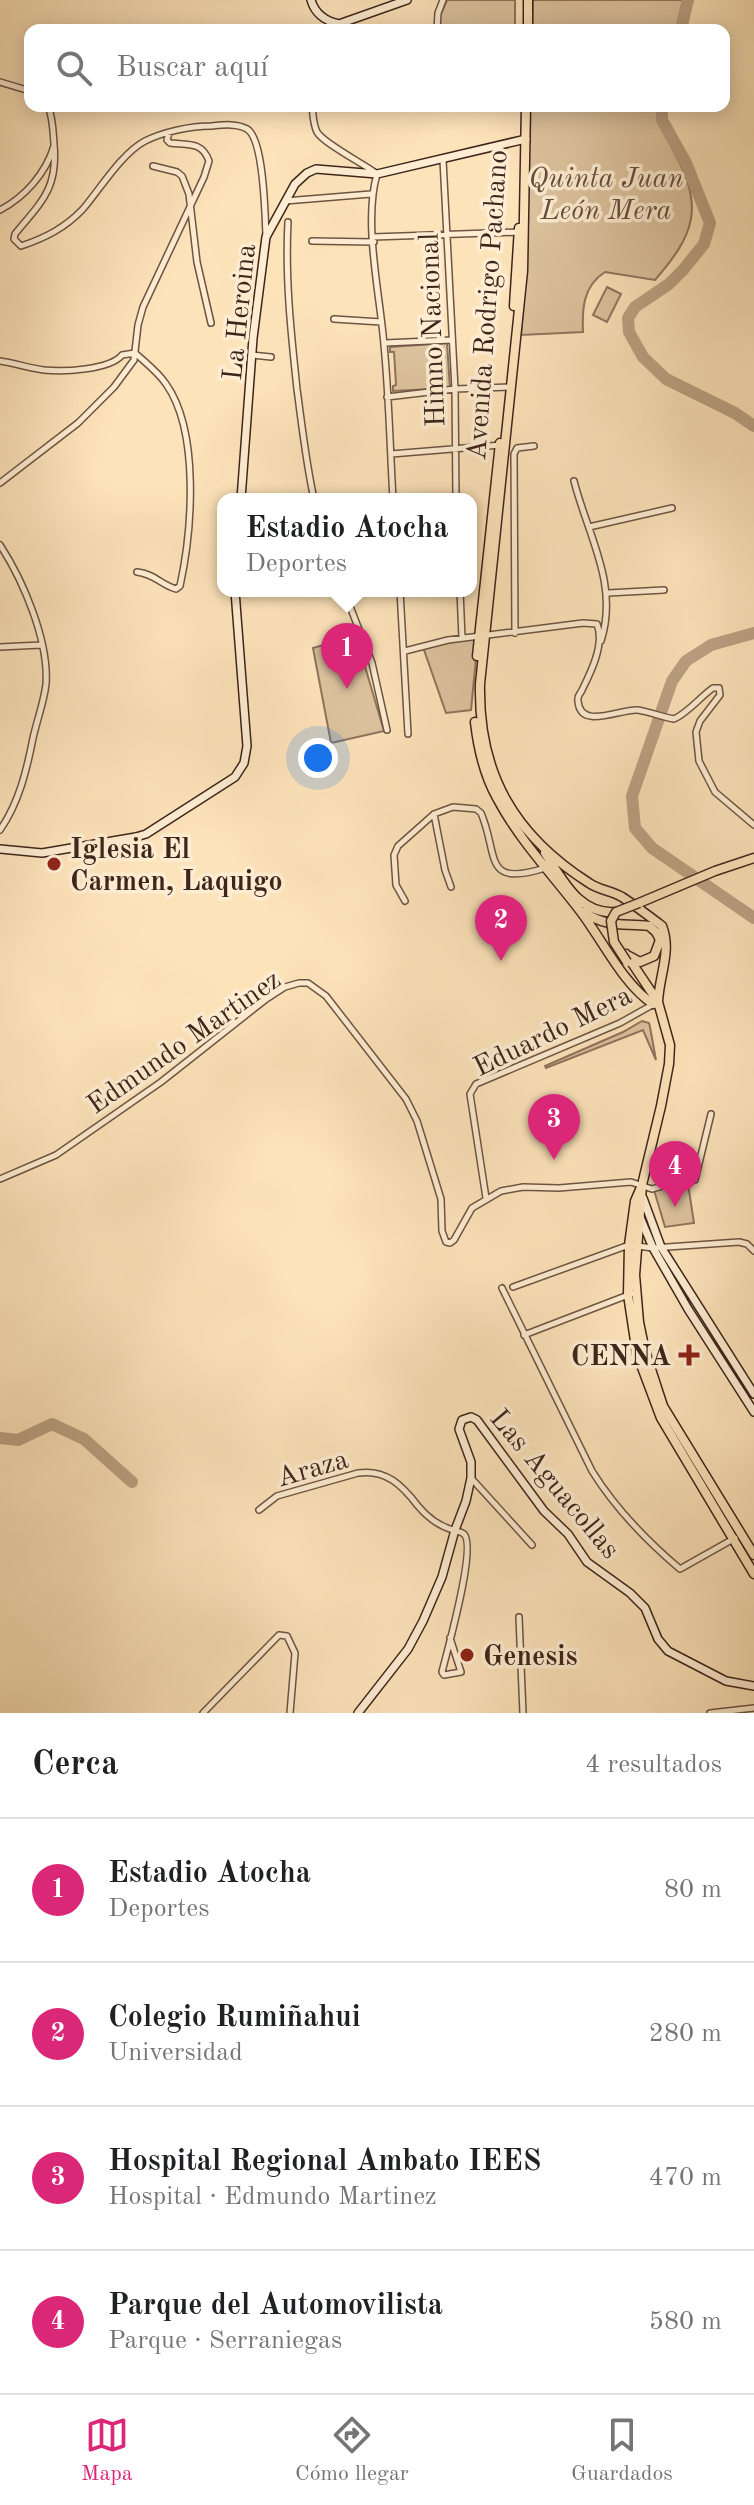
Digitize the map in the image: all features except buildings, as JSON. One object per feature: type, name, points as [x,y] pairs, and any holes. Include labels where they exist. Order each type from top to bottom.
[{"type":"main road","points":[[525,24],[526,0]]},
{"type":"main road","name":"Avenida Rodrigo Pachano","points":[[524,112],[522,232],[475,716],[484,765],[507,816],[579,909],[636,990],[655,1003],[664,1038],[666,1071],[639,1199]]},
{"type":"main road","name":"Avenida Rodrigo Pachano","points":[[481,637],[480,703],[486,751],[508,805],[536,839]]},
{"type":"main road","points":[[536,839],[582,903],[593,911],[616,912],[754,858]]},
{"type":"main road","points":[[536,839],[565,866],[592,885],[620,896],[662,926],[667,948],[655,1003]]},
{"type":"main road","points":[[579,909],[596,920],[627,926],[649,926],[656,932],[660,940],[654,956],[640,962],[626,958],[614,934],[614,924],[619,916],[639,903]]},
{"type":"main road","points":[[616,912],[611,921],[611,935],[655,1003]]},
{"type":"main road","points":[[633,1245],[640,1215],[639,1199]]},
{"type":"main road","points":[[639,1199],[633,1245],[632,1293],[641,1352],[664,1415],[738,1537],[754,1574]]},
{"type":"main road","points":[[738,1537],[754,1555]]},
{"type":"street","points":[[311,2],[326,20],[339,24],[407,0]]},
{"type":"street","points":[[437,24],[443,0]]},
{"type":"street","points":[[0,82],[24,89]]},
{"type":"street","points":[[49,112],[56,167],[48,193],[15,234],[14,239],[21,246],[62,228],[82,210],[110,172],[144,142],[199,126],[235,125],[246,128],[253,135],[258,149],[266,237]]},
{"type":"street","points":[[313,112],[316,131],[325,141],[377,174],[371,194],[393,493]]},
{"type":"street","points":[[0,483],[78,423],[114,387],[134,360],[143,307],[207,168],[204,150],[193,144],[170,143],[167,140],[169,133]]},
{"type":"street","name":"La Heroina","points":[[241,493],[252,355],[266,237],[295,184],[316,169],[377,174],[523,139]]},
{"type":"street","points":[[0,210],[36,180],[49,164],[54,145]]},
{"type":"street","name":"Himno Nacional","points":[[443,160],[455,389],[456,493]]},
{"type":"street","points":[[153,166],[170,169],[182,176],[191,204],[197,262],[211,323]]},
{"type":"street","points":[[284,201],[371,194]]},
{"type":"street","points":[[288,222],[286,257],[291,336],[313,493]]},
{"type":"street","points":[[312,241],[522,232]]},
{"type":"street","points":[[334,319],[381,322]]},
{"type":"street","points":[[384,343],[451,340]]},
{"type":"street","points":[[0,361],[45,370],[65,370],[117,362],[122,355],[135,353],[168,385],[183,419],[190,467],[189,538],[180,586],[176,589],[154,575],[137,572]]},
{"type":"street","points":[[252,355],[271,357]]},
{"type":"street","points":[[387,397],[509,386]]},
{"type":"street","points":[[391,454],[502,445]]},
{"type":"street","points":[[515,633],[514,454],[517,448],[534,446]]},
{"type":"street","points":[[574,481],[608,593],[606,624],[578,696],[582,712],[603,718],[620,712],[640,711],[670,719],[678,718],[713,688],[719,688],[720,695],[706,712],[696,732],[699,761],[715,792],[754,825]]},
{"type":"street","points":[[589,527],[672,508]]},
{"type":"street","points":[[0,545],[34,612],[46,677],[21,784],[0,830]]},
{"type":"street","points":[[608,593],[664,590]]},
{"type":"street","points":[[0,849],[42,853],[146,834],[235,777],[244,763],[247,746],[235,597]]},
{"type":"street","points":[[346,597],[372,663],[387,730]]},
{"type":"street","points":[[400,597],[408,734]]},
{"type":"street","points":[[460,597],[462,638]]},
{"type":"street","points":[[405,651],[462,638],[594,623],[600,628],[598,649]]},
{"type":"street","points":[[0,647],[41,645]]},
{"type":"street","points":[[405,901],[396,885],[394,855],[398,846],[434,814],[453,807],[476,809],[484,819],[491,855],[496,865],[505,872],[515,876],[546,867]]},
{"type":"street","points":[[434,814],[451,887]]},
{"type":"street","name":"Edmundo Martinez","points":[[0,1179],[56,1155],[161,1082],[265,1000],[285,987],[308,983],[326,996],[406,1099],[426,1146],[441,1199],[442,1231],[446,1242],[454,1240],[472,1208],[486,1198]]},
{"type":"street","name":"Eduardo Mera","points":[[486,1198],[470,1094],[476,1084],[620,1023],[655,1003]]},
{"type":"street","points":[[486,1198],[501,1191],[523,1187],[559,1188],[631,1182],[652,1189],[696,1179],[711,1114]]},
{"type":"street","points":[[639,1199],[657,1247],[754,1394]]},
{"type":"street","points":[[640,1215],[688,1309],[754,1412]]},
{"type":"street","points":[[513,1287],[633,1245],[657,1247],[739,1242],[747,1244],[754,1251]]},
{"type":"street","points":[[502,1288],[599,1482],[642,1532],[681,1569],[738,1537]]},
{"type":"street","points":[[524,1335],[632,1293]]},
{"type":"street","points":[[688,1309],[697,1304]]},
{"type":"street","points":[[732,1379],[740,1374]]},
{"type":"street","name":"Las Aguacollas","points":[[358,1713],[399,1662],[423,1621],[442,1577],[471,1478],[471,1462],[459,1429],[461,1422],[469,1417],[476,1419],[489,1434],[544,1511],[568,1534],[587,1562],[630,1593],[645,1608],[662,1646],[726,1681],[754,1686]]},
{"type":"street","name":"Araza","points":[[259,1510],[284,1493],[372,1471],[394,1480],[433,1521],[455,1530]]},
{"type":"street","points":[[471,1478],[532,1545]]},
{"type":"street","points":[[450,1638],[461,1670],[459,1674],[444,1675],[442,1672],[468,1556],[467,1538],[455,1530]]},
{"type":"street","points":[[519,1617],[523,1713]]},
{"type":"street","points":[[203,1713],[283,1634],[295,1653],[290,1713]]},
{"type":"street","points":[[710,1713],[754,1708]]},
{"type":"green space","points":[[447,0],[515,0],[515,24],[440,24]]},
{"type":"green space","points":[[533,0],[683,0],[677,24],[532,24]]},
{"type":"green space","name":"Quinta Juan León Mera","points":[[529,112],[657,112],[684,172],[692,205],[691,220],[679,249],[655,280],[605,272],[592,284],[585,299],[583,332],[521,335],[526,271]]},
{"type":"green space","points":[[607,287],[621,294],[607,322],[593,315]]},
{"type":"green space","points":[[447,343],[450,388],[393,391],[396,385],[394,352],[390,352],[390,347]]},
{"type":"green space","points":[[356,636],[384,731],[331,743],[313,648]]},
{"type":"green space","points":[[478,638],[471,710],[446,713],[423,647]]},
{"type":"green space","points":[[642,1021],[649,1023],[656,1060],[643,1030],[545,1066],[623,1032]]},
{"type":"green space","points":[[688,1184],[694,1223],[665,1227],[654,1190]]},
{"type":"waterway","points":[[682,24],[688,0]]},
{"type":"waterway","points":[[662,112],[662,120],[686,163],[710,223],[704,244],[683,270],[669,284],[635,307],[628,318],[629,332],[643,357],[666,379],[735,413],[754,426]]},
{"type":"waterway","points":[[754,633],[711,645],[686,661],[672,681],[632,796],[635,828],[652,848],[754,918]]},
{"type":"waterway","points":[[0,1438],[18,1440],[52,1424],[84,1439],[132,1482]]},
{"type":"place","name":"Estadio Atocha","points":[[347,689]]},
{"type":"place","name":"Iglesia El Carmen, Laquigo","points":[[54,864]]},
{"type":"place","name":"Colegio Rumiñahui","points":[[501,961]]},
{"type":"place","name":"Hospital Regional Ambato IEES","points":[[554,1160]]},
{"type":"place","name":"Parque del Automovilista","points":[[675,1207]]},
{"type":"place","name":"CENNA","points":[[689,1355]]},
{"type":"place","name":"Genesis","points":[[467,1655]]}]
